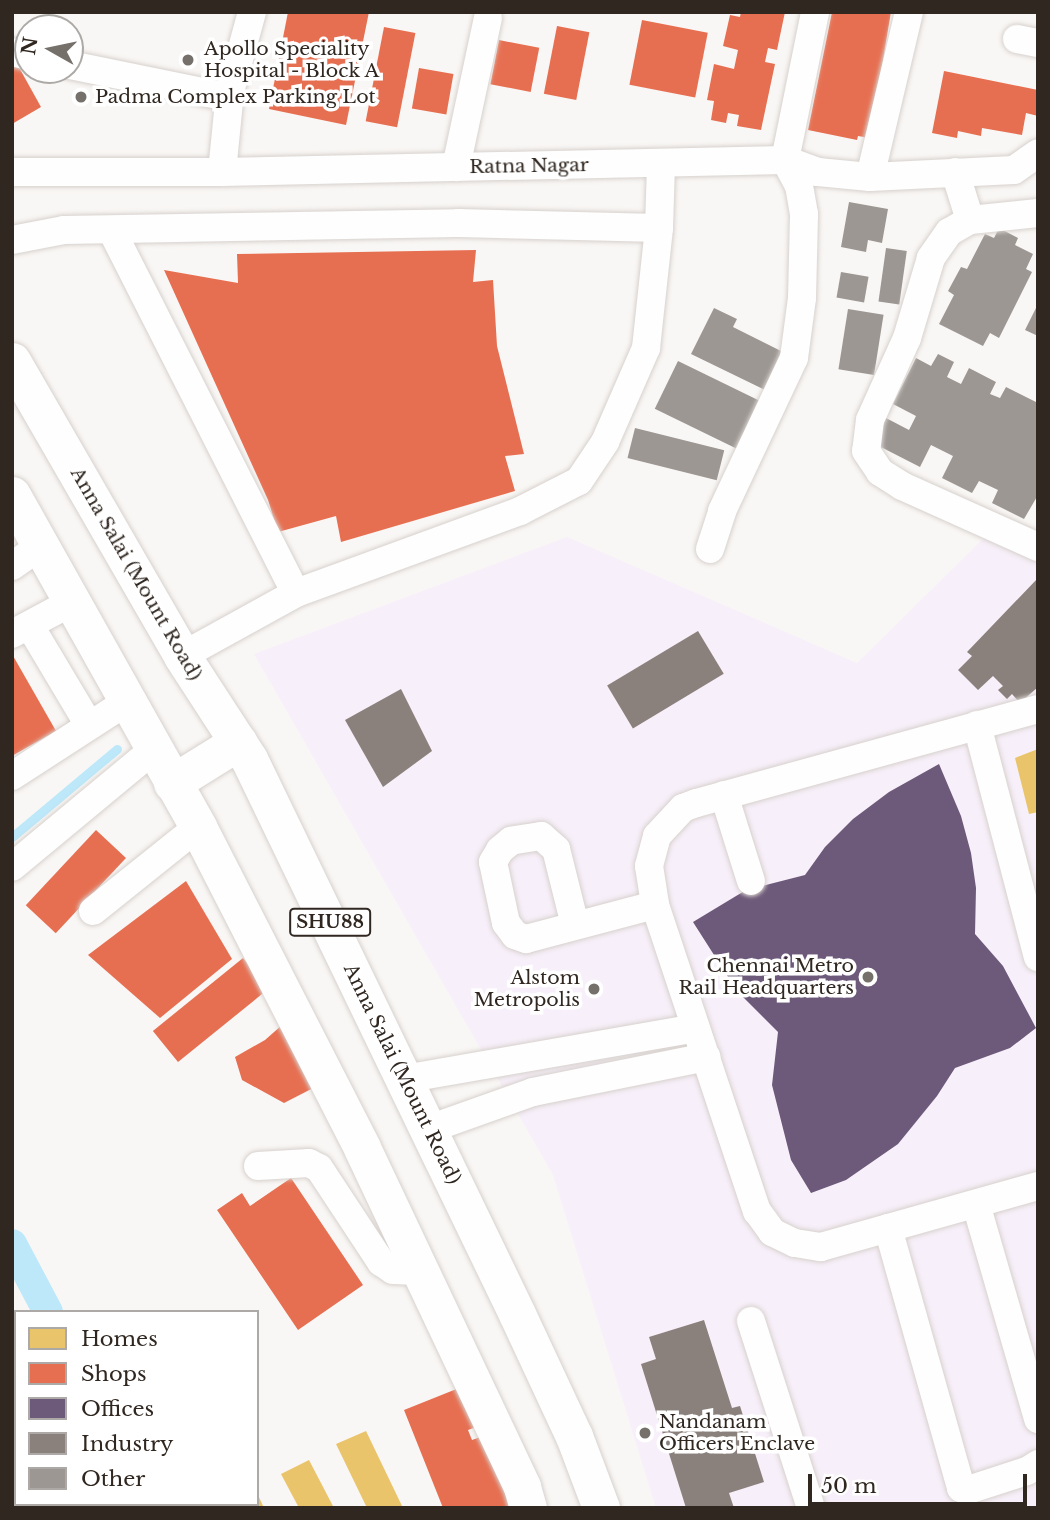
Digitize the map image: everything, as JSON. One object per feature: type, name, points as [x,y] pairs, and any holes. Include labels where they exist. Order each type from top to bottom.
[{"type":"main road","name":"Anna Salai (Mount Road)","points":[[12,361],[183,656],[238,742],[312,884],[574,1436],[601,1508]]},
{"type":"main road","points":[[12,495],[26,556],[65,607],[109,712],[153,750],[198,827],[362,1148],[522,1487],[528,1508]]},
{"type":"main road","points":[[172,783],[238,742]]},
{"type":"street","points":[[222,172],[230,92],[251,12]]},
{"type":"street","points":[[710,549],[722,511],[794,358],[802,298],[804,214],[799,186],[785,160],[816,12]]},
{"type":"street","points":[[870,177],[909,12]]},
{"type":"street","points":[[456,167],[488,18]]},
{"type":"street","points":[[84,68],[217,95],[230,92]]},
{"type":"street","points":[[1038,153],[1014,170],[1035,213],[970,220],[949,232],[931,258],[906,338],[870,420],[866,451],[880,472],[902,486],[1038,547]]},
{"type":"street","name":"Ratna Nagar","points":[[12,172],[222,172],[785,160],[818,173],[870,177],[1014,170]]},
{"type":"street","points":[[183,656],[296,593],[520,512],[579,481],[605,442],[646,348],[659,228],[661,163]]},
{"type":"street","points":[[955,172],[970,220]]},
{"type":"street","points":[[12,240],[64,230],[458,223],[659,228]]},
{"type":"street","points":[[112,231],[296,593]]},
{"type":"street","points":[[12,776],[109,712],[21,630],[65,607]]},
{"type":"street","points":[[1038,709],[683,808],[657,836],[649,866],[655,905],[757,1211],[772,1232],[795,1243],[821,1247],[1038,1186]]},
{"type":"street","points":[[977,725],[1026,860],[1038,957]]},
{"type":"street","points":[[12,867],[153,750]]},
{"type":"street","points":[[724,795],[751,881]]},
{"type":"street","points":[[93,912],[198,827]]},
{"type":"street","points":[[575,925],[655,905]]},
{"type":"street","points":[[404,1079],[696,1028]]},
{"type":"street","points":[[429,1129],[533,1092],[706,1057]]},
{"type":"street","points":[[258,1166],[309,1163],[319,1168],[381,1262],[393,1270],[419,1271]]},
{"type":"street","points":[[976,1203],[1038,1419]]},
{"type":"street","points":[[888,1228],[961,1488],[968,1490],[1027,1471],[1038,1464]]},
{"type":"street","points":[[751,1321],[811,1508]]},
{"type":"shaded area","points":[[995,527],[1038,549],[1038,1508],[656,1508],[553,1175],[254,654],[567,537],[857,663]]},
{"type":"building: Homes","points":[[1038,749],[1038,812],[1029,814],[1015,758]]},
{"type":"building: Homes","points":[[366,1431],[403,1508],[367,1508],[336,1444]]},
{"type":"building: Homes","points":[[309,1460],[334,1508],[299,1508],[281,1474]]},
{"type":"building: Homes","points":[[259,1497],[264,1508],[229,1506],[259,1506]]},
{"type":"building: Shops","points":[[288,12],[369,12],[346,125],[269,109]]},
{"type":"building: Shops","points":[[741,12],[785,12],[777,50],[768,48],[765,62],[775,64],[761,130],[737,126],[739,115],[728,113],[726,123],[711,120],[714,101],[707,100],[714,64],[734,69],[738,50],[723,46],[730,15],[740,17]]},
{"type":"building: Shops","points":[[832,12],[891,12],[870,138],[858,136],[857,140],[808,130]]},
{"type":"building: Shops","points":[[642,20],[708,33],[695,98],[629,85]]},
{"type":"building: Shops","points":[[557,26],[589,32],[576,100],[544,94]]},
{"type":"building: Shops","points":[[384,27],[415,33],[397,127],[366,121]]},
{"type":"building: Shops","points":[[499,40],[539,48],[531,92],[490,84]]},
{"type":"building: Shops","points":[[14,63],[14,84],[28,84],[41,107],[12,124]]},
{"type":"building: Shops","points":[[419,68],[453,74],[446,114],[412,108]]},
{"type":"building: Shops","points":[[944,71],[1038,90],[1038,116],[1026,113],[1022,135],[982,128],[981,136],[958,131],[957,138],[932,133]]},
{"type":"building: Shops","points":[[476,250],[473,282],[493,280],[497,346],[524,454],[505,456],[515,491],[341,542],[336,516],[278,532],[268,500],[164,270],[238,283],[237,254]]},
{"type":"building: Shops","points":[[12,654],[56,731],[12,756]]},
{"type":"building: Shops","points":[[96,830],[126,858],[56,933],[26,905]]},
{"type":"building: Shops","points":[[186,881],[232,959],[160,1018],[88,955]]},
{"type":"building: Shops","points":[[243,958],[268,989],[178,1062],[153,1031]]},
{"type":"building: Shops","points":[[290,1018],[321,1084],[284,1103],[242,1080],[235,1057],[265,1040]]},
{"type":"building: Shops","points":[[291,1178],[363,1285],[298,1330],[217,1210],[242,1193],[250,1206]]},
{"type":"building: Shops","points":[[464,1386],[479,1426],[468,1430],[472,1440],[483,1436],[511,1508],[443,1508],[404,1410]]},
{"type":"building: Offices","name":"Chennai Metro Rail Headquarters","points":[[939,764],[961,816],[971,853],[976,888],[975,934],[1003,966],[1036,1028],[1010,1048],[955,1068],[937,1096],[898,1144],[846,1180],[811,1193],[791,1160],[772,1085],[778,1032],[737,991],[693,922],[746,890],[805,875],[825,847],[853,819],[889,792]]},
{"type":"building: Industry","points":[[1038,578],[1038,687],[1020,703],[1012,694],[1007,699],[998,690],[1003,686],[993,676],[978,690],[958,670],[972,656],[967,652]]},
{"type":"building: Industry","points":[[698,631],[724,674],[633,728],[607,686]]},
{"type":"building: Industry","points":[[401,689],[432,751],[383,787],[345,720]]},
{"type":"building: Industry","points":[[704,1320],[732,1408],[740,1406],[764,1482],[729,1493],[734,1508],[686,1508],[641,1364],[656,1359],[649,1337]]},
{"type":"building: Other","points":[[849,202],[888,209],[882,243],[868,240],[866,252],[841,247]]},
{"type":"building: Other","points":[[999,228],[1018,238],[1015,245],[1033,254],[1026,269],[1032,272],[999,338],[990,333],[983,346],[939,324],[954,295],[948,291],[961,267],[967,269],[985,234],[994,238]]},
{"type":"building: Other","points":[[886,248],[907,251],[899,304],[878,301]]},
{"type":"building: Other","points":[[841,272],[869,277],[864,302],[836,298]]},
{"type":"building: Other","points":[[1038,304],[1038,336],[1025,330]]},
{"type":"building: Other","points":[[714,308],[737,319],[733,327],[783,352],[765,390],[691,354]]},
{"type":"building: Other","points":[[848,309],[884,315],[874,375],[838,369]]},
{"type":"building: Other","points":[[938,354],[954,362],[947,377],[961,384],[969,368],[996,382],[990,394],[1000,398],[1006,387],[1038,403],[1038,495],[1024,519],[992,503],[998,490],[979,481],[972,493],[942,478],[953,456],[931,445],[920,467],[873,443],[886,418],[909,430],[916,416],[893,404],[916,358],[931,366]]},
{"type":"building: Other","points":[[678,361],[762,402],[738,449],[655,409]]},
{"type":"building: Other","points":[[635,428],[724,450],[717,480],[628,458]]},
{"type":"waterway","points":[[12,837],[117,749]]},
{"type":"waterway","points":[[12,1244],[47,1310]]},
{"type":"place","name":"Apollo Speciality Hospital - Block A","points":[[188,60]]},
{"type":"place","name":"Padma Complex Parking Lot","points":[[81,97]]},
{"type":"place","name":"Chennai Metro Rail Headquarters","points":[[868,977]]},
{"type":"place","name":"Alstom Metropolis","points":[[594,989]]},
{"type":"place","name":"Nandanam Officers Enclave","points":[[645,1433]]}]
